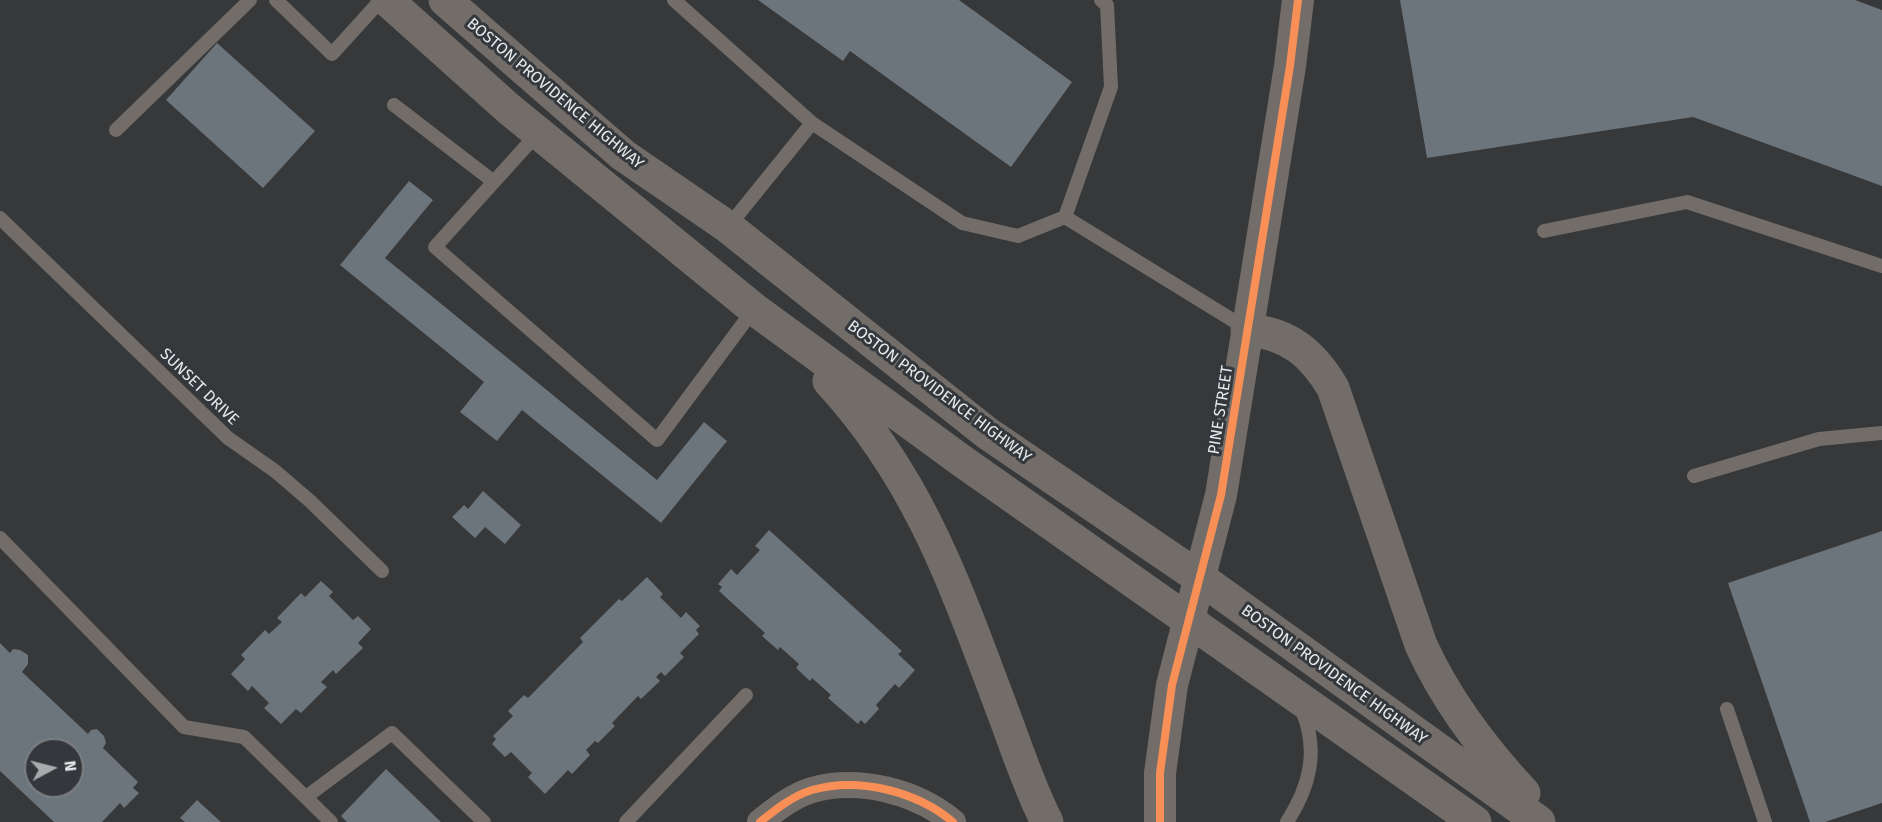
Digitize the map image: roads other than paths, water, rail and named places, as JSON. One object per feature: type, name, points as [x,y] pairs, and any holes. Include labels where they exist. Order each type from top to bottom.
[{"type":"main road","points":[[387,0],[538,133],[754,309],[981,475],[1290,690],[1474,822]]},
{"type":"main road","name":"BOSTON PROVIDENCE HIGHWAY","points":[[445,0],[623,155],[728,227],[987,433],[1200,578],[1539,822]]},
{"type":"main road","points":[[781,329],[855,409],[892,459],[924,516],[954,584],[1047,822]]},
{"type":"main road","points":[[1247,330],[1262,331],[1286,339],[1308,353],[1329,380],[1343,411],[1421,645],[1432,669],[1490,757],[1553,822]]},
{"type":"street","name":"PINE STREET","points":[[1160,822],[1160,773],[1172,686],[1221,495],[1298,0]]},
{"type":"street","points":[[760,822],[781,805],[810,790],[847,786],[880,788],[913,797],[953,822]]},
{"type":"lane","points":[[116,130],[250,0]]},
{"type":"lane","points":[[276,0],[332,54],[381,0]]},
{"type":"lane","points":[[674,0],[812,123],[962,223],[1018,236],[1065,217],[1111,87],[1107,5],[1101,0]]},
{"type":"lane","points":[[394,105],[494,182]]},
{"type":"lane","points":[[728,227],[812,123]]},
{"type":"lane","points":[[538,133],[435,247],[657,440],[754,309]]},
{"type":"lane","points":[[1544,231],[1687,202],[1882,266]]},
{"type":"lane","points":[[1065,217],[1247,330]]},
{"type":"lane","name":"SUNSET DRIVE","points":[[0,218],[228,438],[275,471],[310,501],[382,571]]},
{"type":"lane","points":[[1694,476],[1819,439],[1882,433]]},
{"type":"lane","points":[[0,538],[184,727],[244,737],[331,822]]},
{"type":"lane","points":[[1287,822],[1305,787],[1312,763],[1309,727],[1290,690]]},
{"type":"lane","points":[[626,822],[746,695]]},
{"type":"lane","points":[[1727,709],[1765,822]]},
{"type":"lane","points":[[306,797],[392,734],[484,822]]}]
